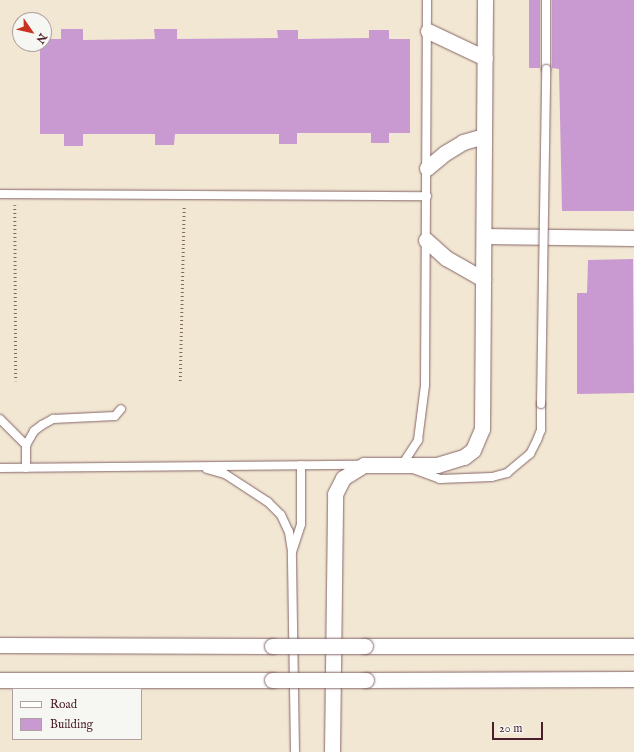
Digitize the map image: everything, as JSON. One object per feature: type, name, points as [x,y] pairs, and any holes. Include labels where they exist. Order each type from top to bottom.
[{"type":"street","points":[[332,752],[333,502],[343,478],[364,465],[451,463],[473,450],[482,428],[485,0]]},
{"type":"street","points":[[428,31],[485,58]]},
{"type":"street","points":[[427,168],[463,142],[484,136]]},
{"type":"street","points":[[484,236],[634,238]]},
{"type":"street","points":[[426,240],[446,258],[483,279]]},
{"type":"street","points":[[0,646],[634,646]]},
{"type":"street","points":[[0,680],[634,679]]},
{"type":"lane","points":[[426,0],[428,31],[425,385],[422,418],[414,450],[402,465],[440,479],[492,477],[507,473],[530,454],[541,430],[546,0]]},
{"type":"lane","points":[[0,194],[427,196]]},
{"type":"lane","points":[[26,468],[26,445],[34,432],[53,419],[114,416],[121,409]]},
{"type":"lane","points":[[0,419],[26,445]]},
{"type":"lane","points":[[292,552],[301,524],[301,465]]},
{"type":"lane","points":[[0,468],[364,465]]},
{"type":"lane","points":[[192,466],[225,474],[268,502],[281,515],[289,532],[292,552],[295,752]]},
{"type":"path","points":[[15,194],[16,381]]},
{"type":"path","points":[[180,381],[184,195]]},
{"type":"building","points":[[529,0],[540,0],[540,68],[529,68]]},
{"type":"building","points":[[552,0],[634,0],[634,211],[562,211],[559,69],[552,68]]},
{"type":"building","points":[[61,29],[83,29],[83,40],[155,39],[154,29],[177,29],[177,39],[278,38],[277,30],[298,30],[298,39],[369,38],[369,30],[389,30],[389,39],[410,39],[410,133],[389,133],[389,143],[371,143],[371,133],[297,133],[297,144],[279,144],[279,134],[175,134],[174,145],[155,145],[155,134],[83,134],[83,146],[64,146],[64,134],[40,134],[40,52],[52,52],[52,39],[61,39]]},
{"type":"building","points":[[633,259],[634,393],[577,394],[577,293],[587,293],[588,260]]}]
